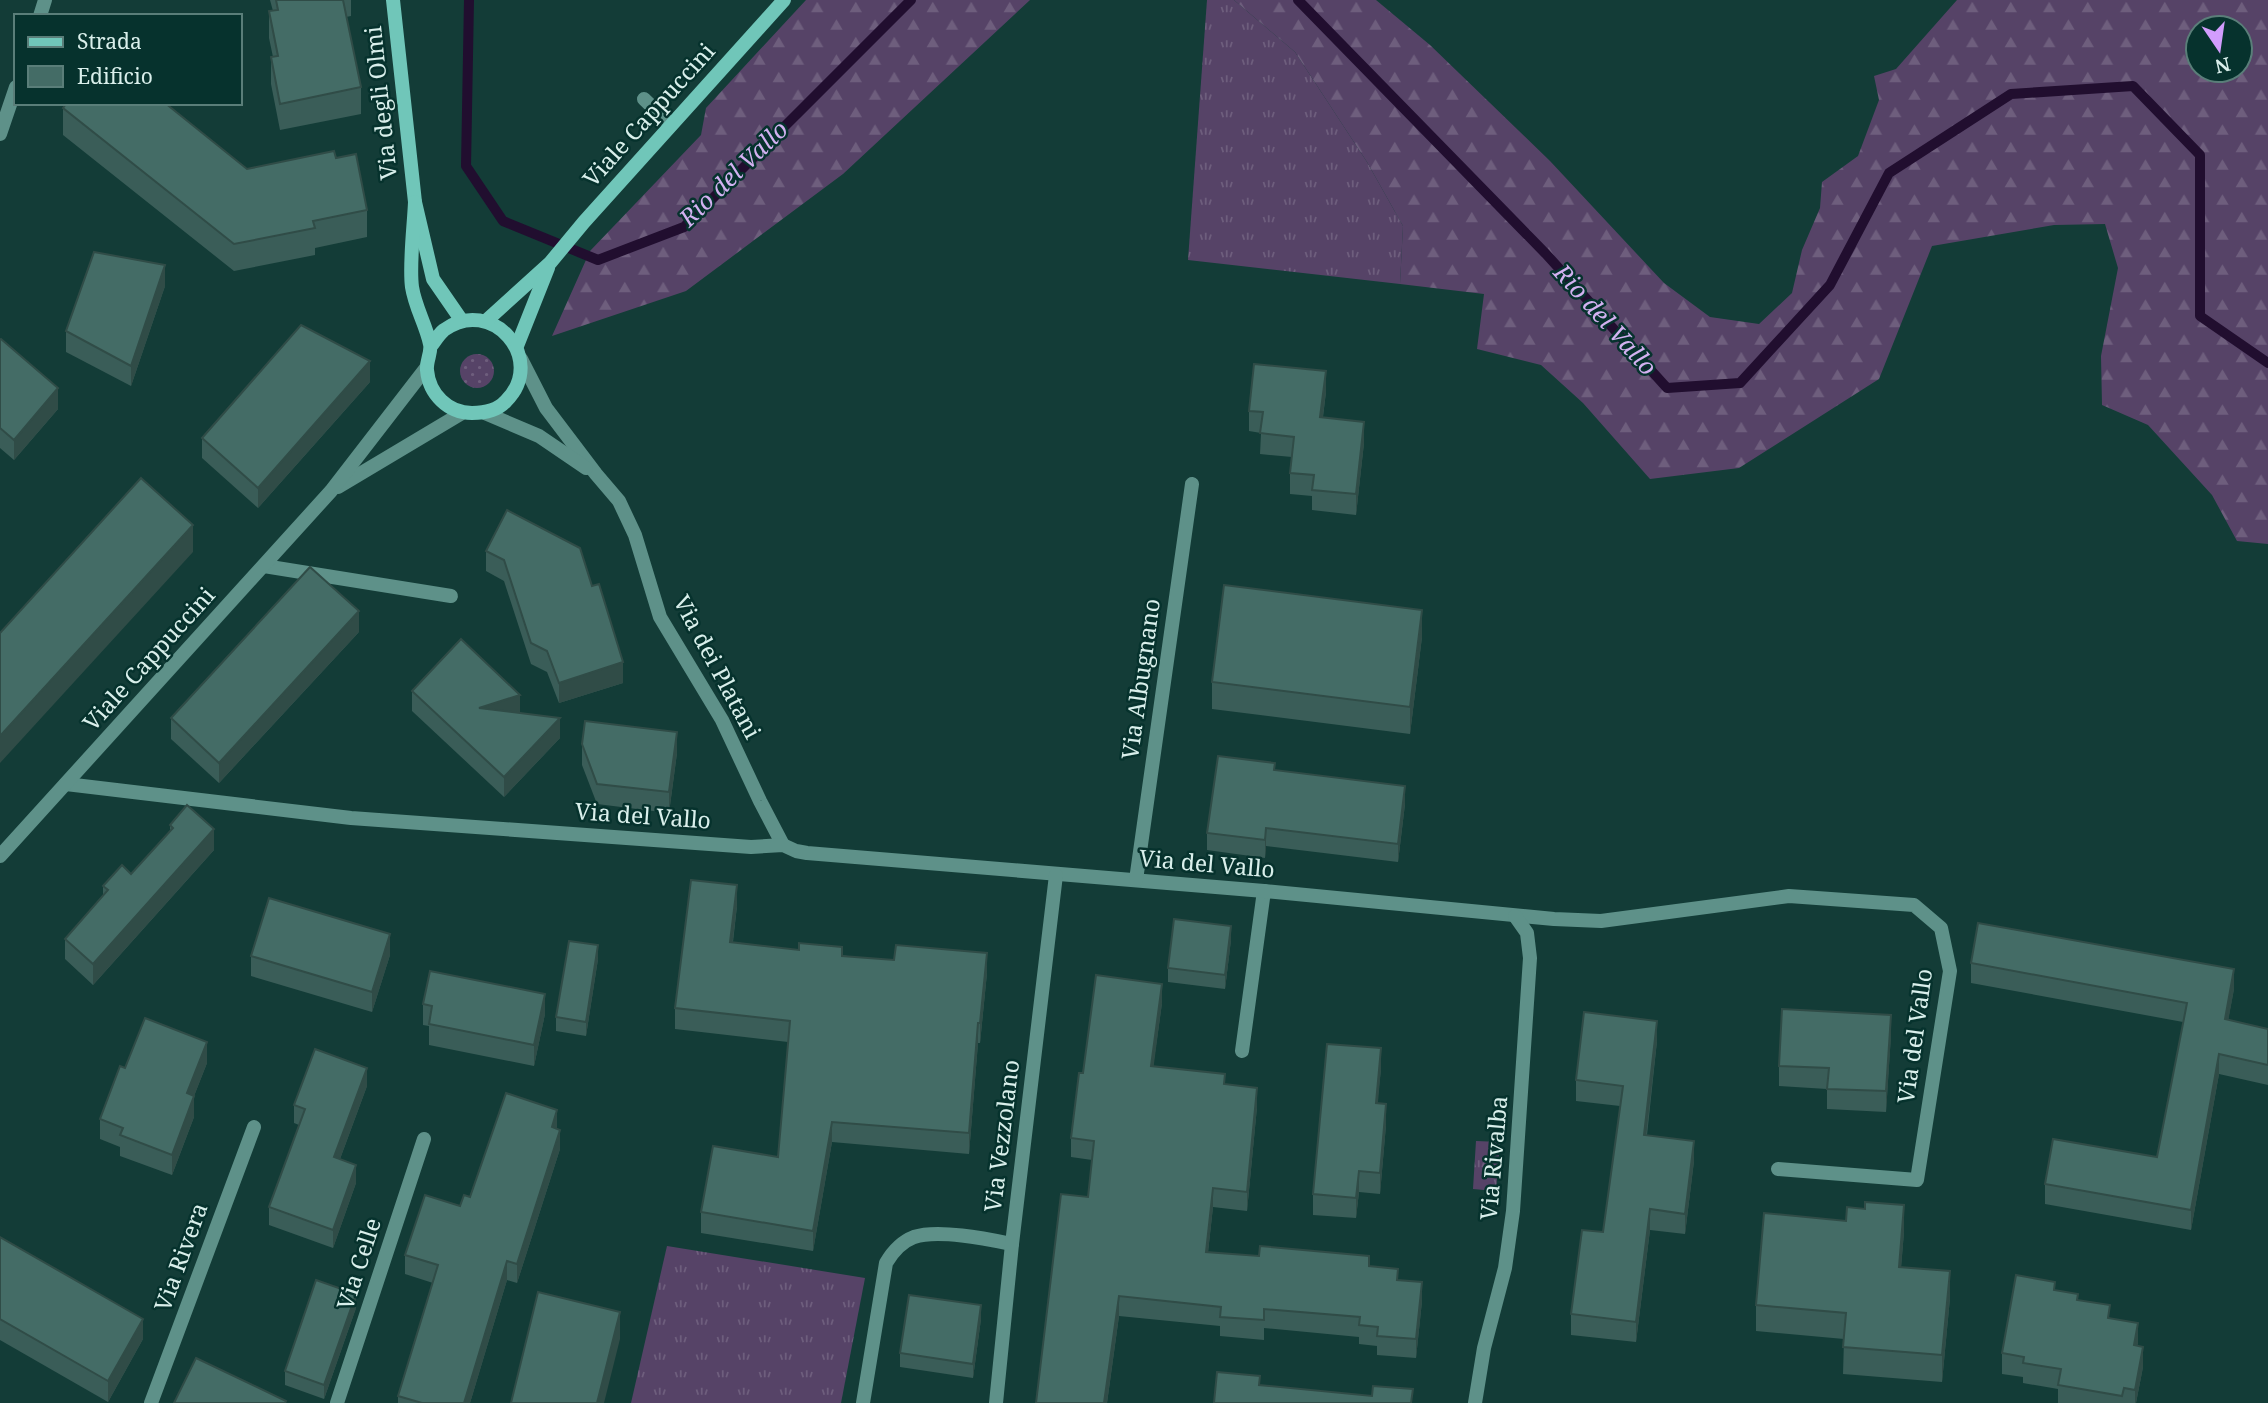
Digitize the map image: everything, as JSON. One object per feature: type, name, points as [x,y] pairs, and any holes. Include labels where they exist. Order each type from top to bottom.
[{"type":"main road","name":"Via degli Olmi","points":[[393,0],[415,202],[433,279],[462,321]]},
{"type":"main road","name":"Viale Cappuccini","points":[[486,321],[550,263],[784,0]]},
{"type":"main road","name":"Via degli Olmi","points":[[415,202],[412,287],[431,346]]},
{"type":"main road","name":"Viale Cappuccini","points":[[519,353],[535,300],[550,263]]},
{"type":"main road","points":[[462,321],[486,321],[505,331],[519,353],[519,383],[505,402],[485,414],[462,413],[444,404],[431,388],[426,368],[431,346],[443,330],[462,321]]},
{"type":"street","points":[[0,134],[14,93]]},
{"type":"street","points":[[644,99],[671,125]]},
{"type":"street","name":"Via dei Platani","points":[[519,353],[546,408],[619,501],[635,535],[660,617],[722,720],[783,845]]},
{"type":"street","name":"Viale Cappuccini","points":[[0,856],[331,491],[426,368]]},
{"type":"street","name":"Viale Cappuccini","points":[[331,491],[462,413]]},
{"type":"street","name":"Via dei Platani","points":[[485,414],[538,436],[596,474]]},
{"type":"street","name":"Via Albugnano","points":[[1136,880],[1192,484]]},
{"type":"street","points":[[264,566],[451,596]]},
{"type":"street","name":"Via del Vallo","points":[[66,784],[351,818],[751,846],[783,845],[807,853],[1601,922],[1789,896],[1914,905],[1941,928],[1950,971],[1917,1181],[1778,1169]]},
{"type":"street","name":"Via Vezzolano","points":[[996,1403],[1056,875]]},
{"type":"street","points":[[1242,1051],[1264,891]]},
{"type":"street","name":"Via Rivalba","points":[[1475,1403],[1484,1348],[1506,1268],[1514,1198],[1530,958],[1527,933],[1515,916]]},
{"type":"street","name":"Via Rivera","points":[[151,1403],[254,1127]]},
{"type":"street","name":"Via Celle","points":[[337,1403],[424,1139]]},
{"type":"street","points":[[863,1403],[886,1263],[893,1251],[903,1242],[923,1235],[980,1238],[1012,1244]]},
{"type":"green space","points":[[806,0],[1030,0],[843,174],[686,291],[552,336],[590,251],[701,135],[706,108]]},
{"type":"green space","points":[[1207,0],[1234,0],[1295,52],[1367,162],[1403,226],[1400,284],[1188,260]]},
{"type":"green space","points":[[1234,0],[1376,0],[1430,45],[1550,161],[1664,283],[1710,317],[1759,324],[1792,293],[1802,250],[1820,208],[1822,182],[1858,156],[1879,100],[1874,76],[1896,69],[1957,0],[2268,0],[2268,544],[2237,541],[2212,495],[2148,425],[2102,405],[2101,356],[2118,268],[2105,224],[2054,225],[1932,246],[1879,379],[1739,468],[1650,479],[1583,403],[1541,365],[1477,349],[1484,294],[1400,284],[1403,226],[1367,162],[1295,52]]},
{"type":"green space","points":[[477,354],[489,359],[494,371],[489,383],[477,388],[465,383],[460,371],[465,359]]},
{"type":"green space","points":[[1476,1141],[1500,1142],[1496,1191],[1473,1189]]},
{"type":"green space","points":[[667,1246],[865,1278],[841,1403],[631,1403]]},
{"type":"building","points":[[276,0],[343,0],[361,87],[280,104],[271,57],[278,56],[269,11],[278,10]]},
{"type":"building","points":[[65,105],[167,105],[247,169],[334,151],[336,158],[356,154],[367,210],[313,221],[315,228],[234,244],[63,108]]},
{"type":"building","points":[[94,252],[165,265],[131,366],[66,331]]},
{"type":"building","points":[[301,325],[370,361],[258,488],[202,438]]},
{"type":"building","points":[[1,339],[58,388],[14,440],[0,428]]},
{"type":"building","points":[[1254,364],[1326,371],[1320,417],[1364,422],[1356,494],[1312,490],[1314,475],[1290,473],[1294,437],[1260,433],[1263,412],[1249,411]]},
{"type":"building","points":[[141,478],[193,525],[0,736],[0,633]]},
{"type":"building","points":[[507,510],[580,548],[592,586],[599,584],[623,662],[559,683],[547,651],[531,643],[504,560],[486,551]]},
{"type":"building","points":[[310,567],[359,611],[219,763],[171,718]]},
{"type":"building","points":[[1224,585],[1422,610],[1410,707],[1212,682]]},
{"type":"building","points":[[461,639],[520,695],[479,708],[560,718],[504,777],[412,691]]},
{"type":"building","points":[[585,721],[677,732],[669,792],[597,784],[582,744]]},
{"type":"building","points":[[1218,756],[1275,763],[1274,770],[1405,786],[1398,844],[1266,828],[1265,840],[1207,833]]},
{"type":"building","points":[[187,805],[214,829],[93,964],[65,939],[108,890],[103,886],[122,865],[131,874],[173,828],[170,825]]},
{"type":"building","points":[[691,880],[737,885],[730,942],[799,950],[799,943],[842,947],[842,956],[894,960],[896,945],[987,953],[969,1133],[832,1122],[813,1231],[701,1212],[713,1146],[778,1157],[790,1021],[675,1008]]},
{"type":"building","points":[[269,898],[390,934],[372,992],[251,956]]},
{"type":"building","points":[[1174,919],[1231,926],[1225,975],[1168,968]]},
{"type":"building","points":[[1978,923],[2234,969],[2225,1019],[2268,1029],[2268,1065],[2219,1054],[2191,1210],[2045,1184],[2053,1139],[2157,1157],[2187,1003],[1971,963]]},
{"type":"building","points":[[569,941],[598,945],[586,1022],[556,1017]]},
{"type":"building","points":[[430,971],[545,994],[534,1045],[429,1024],[432,1006],[423,1004]]},
{"type":"building","points":[[1096,975],[1162,984],[1151,1066],[1225,1074],[1224,1084],[1257,1088],[1247,1192],[1213,1188],[1206,1252],[1259,1256],[1260,1246],[1369,1256],[1369,1266],[1398,1269],[1397,1280],[1422,1282],[1416,1339],[1377,1336],[1378,1327],[1359,1325],[1360,1317],[1264,1309],[1264,1320],[1220,1317],[1221,1307],[1119,1296],[1104,1403],[1036,1403],[1061,1194],[1088,1197],[1094,1141],[1071,1138]]},
{"type":"building","points":[[1782,1009],[1891,1015],[1886,1091],[1827,1089],[1829,1068],[1779,1066]]},
{"type":"building","points":[[1584,1012],[1657,1021],[1644,1135],[1694,1141],[1685,1214],[1650,1209],[1636,1322],[1571,1314],[1582,1230],[1603,1232],[1623,1086],[1576,1080]]},
{"type":"building","points":[[145,1018],[207,1042],[187,1093],[194,1096],[172,1155],[120,1135],[123,1128],[100,1119],[120,1066],[125,1068]]},
{"type":"building","points":[[1327,1044],[1381,1048],[1376,1103],[1386,1104],[1380,1173],[1359,1171],[1356,1198],[1313,1194]]},
{"type":"building","points":[[315,1049],[367,1068],[334,1157],[356,1165],[333,1230],[269,1207],[305,1109],[294,1105]]},
{"type":"building","points":[[506,1093],[557,1110],[552,1127],[560,1130],[517,1264],[507,1261],[464,1403],[422,1403],[398,1396],[438,1265],[405,1255],[425,1195],[460,1206],[464,1195],[470,1197]]},
{"type":"building","points":[[1865,1202],[1904,1205],[1899,1267],[1950,1271],[1942,1355],[1843,1347],[1846,1313],[1756,1305],[1764,1213],[1846,1221],[1847,1207],[1865,1209]]},
{"type":"building","points":[[0,1237],[143,1319],[108,1381],[0,1319]]},
{"type":"building","points":[[2016,1275],[2055,1282],[2054,1290],[2078,1294],[2077,1300],[2110,1305],[2108,1318],[2138,1323],[2134,1345],[2143,1347],[2135,1390],[2124,1388],[2122,1396],[2058,1385],[2061,1369],[2023,1363],[2024,1357],[2002,1353]]},
{"type":"building","points":[[316,1280],[356,1294],[324,1385],[285,1371]]},
{"type":"building","points":[[538,1292],[620,1312],[597,1403],[511,1403]]},
{"type":"building","points":[[909,1295],[981,1305],[973,1364],[900,1353]]},
{"type":"building","points":[[196,1358],[286,1401],[174,1403]]},
{"type":"building","points":[[1217,1372],[1260,1376],[1259,1385],[1372,1396],[1373,1386],[1413,1389],[1411,1403],[1214,1403]]},
{"type":"waterway","name":"Rio del Vallo","points":[[469,0],[466,166],[503,221],[598,260],[684,227],[911,0]]},
{"type":"waterway","name":"Rio del Vallo","points":[[1298,0],[1546,254],[1667,388],[1740,383],[1830,285],[1889,173],[2011,94],[2133,86],[2200,155],[2200,316],[2268,363]]}]
